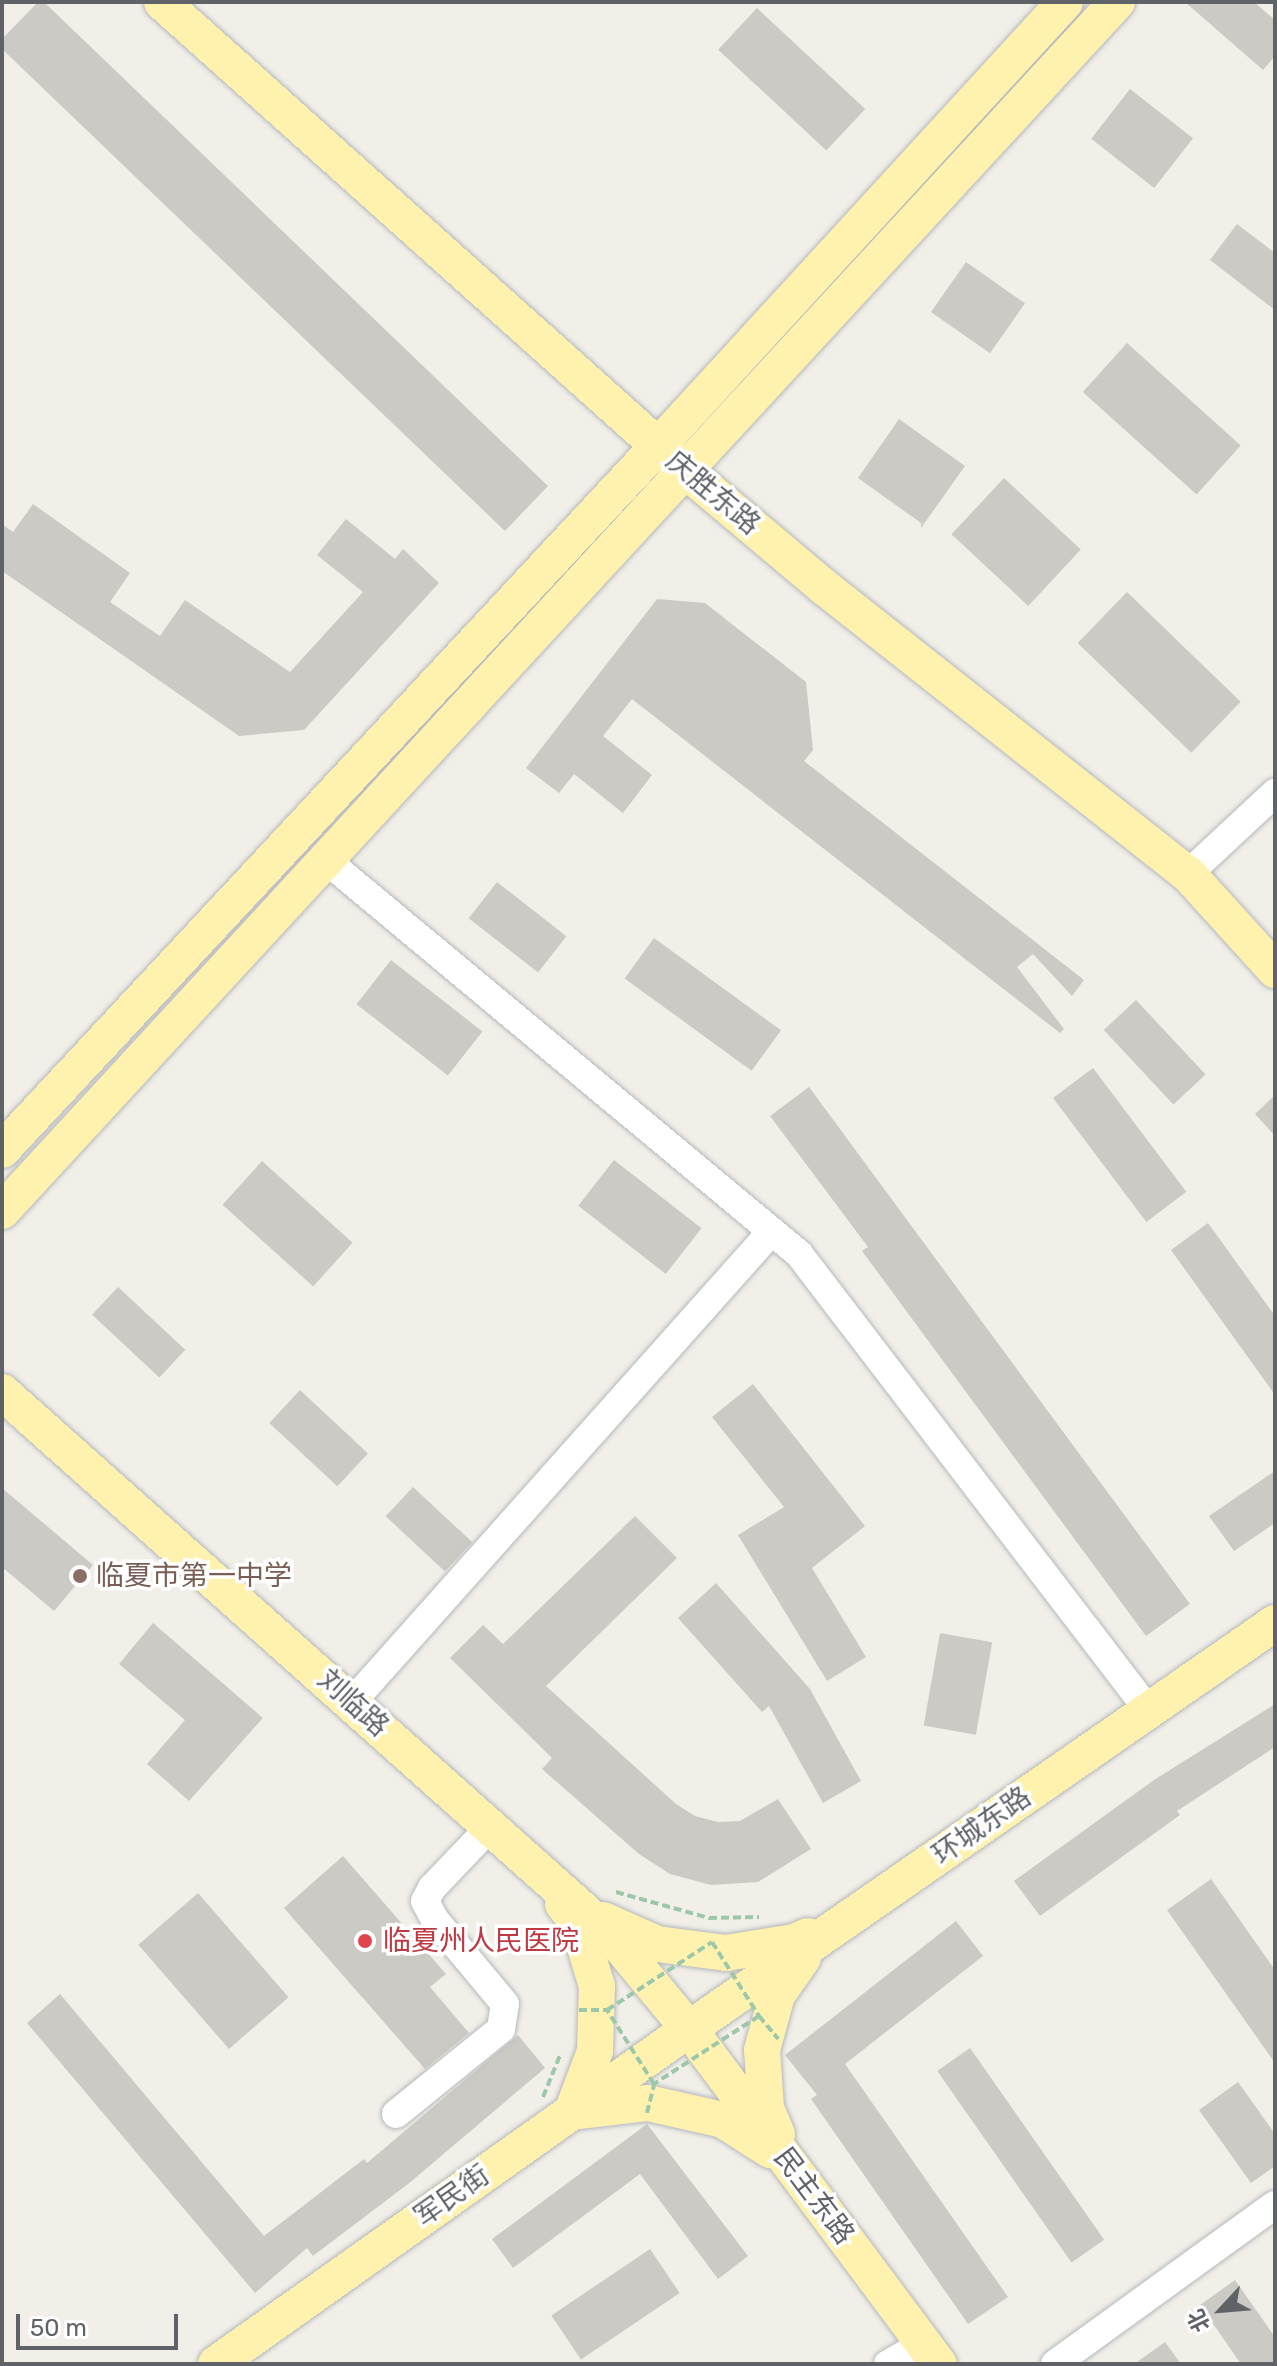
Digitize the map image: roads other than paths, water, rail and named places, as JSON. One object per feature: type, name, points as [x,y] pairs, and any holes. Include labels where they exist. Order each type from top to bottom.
[{"type":"main road","name":"庆胜东路","points":[[162,2],[685,470],[824,587],[1188,874],[1275,970]]},
{"type":"main road","points":[[2,1150],[658,446],[1065,2]]},
{"type":"main road","points":[[2,1211],[1117,2]]},
{"type":"main road","name":"刘临路","points":[[2,1392],[610,1934],[689,2029]]},
{"type":"main road","name":"环城东路","points":[[689,2029],[1275,1623]]},
{"type":"main road","points":[[540,1871],[593,1916],[657,1944],[726,1953],[794,1942],[857,1913]]},
{"type":"main road","points":[[540,1871],[578,1924],[597,1986],[595,2051],[556,2108]]},
{"type":"main road","points":[[788,2161],[766,2108],[762,2050],[777,1995],[810,1947],[857,1913]]},
{"type":"main road","name":"军民街","points":[[216,2364],[556,2108],[689,2029]]},
{"type":"main road","name":"民主东路","points":[[689,2029],[928,2356]]},
{"type":"main road","points":[[556,2108],[648,2103],[723,2120],[788,2161]]},
{"type":"street","points":[[1188,874],[1275,793]]},
{"type":"street","points":[[326,860],[799,1254],[1149,1711]]},
{"type":"street","points":[[352,1702],[772,1231]]},
{"type":"street","points":[[396,2114],[501,2029],[505,2004],[435,1920],[425,1901],[432,1888],[490,1827]]},
{"type":"street","points":[[1055,2364],[1275,2205]]},
{"type":"street","points":[[888,2364],[928,2356]]},
{"type":"place","name":"临夏市第一中学","points":[[80,1576]]},
{"type":"place","name":"临夏州人民医院","points":[[365,1941]]}]
